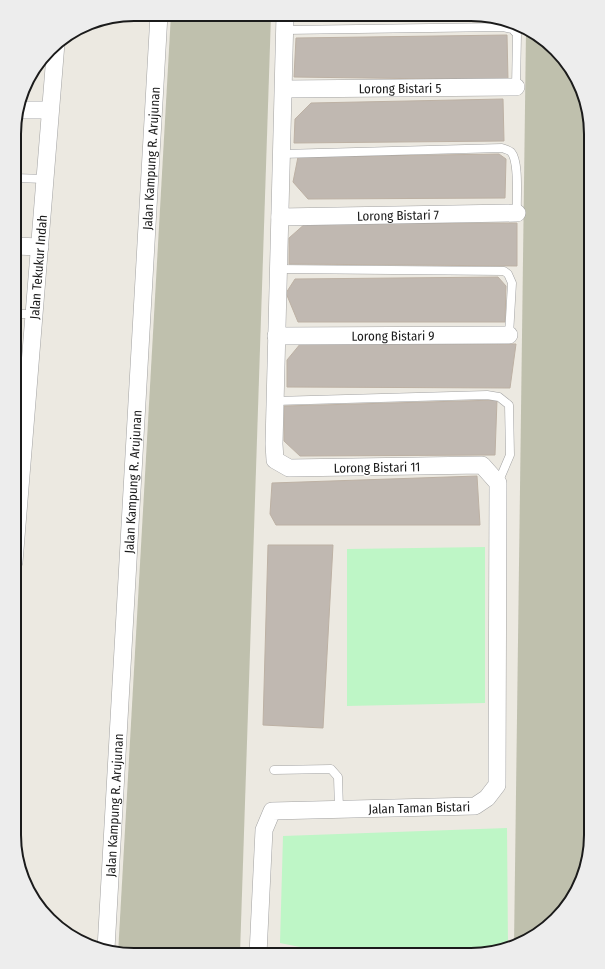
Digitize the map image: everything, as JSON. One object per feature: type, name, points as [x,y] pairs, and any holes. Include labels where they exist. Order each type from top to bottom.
[{"type":"street","name":"Jalan Kampung R. Arujunan","points":[[106,944],[159,21]]},
{"type":"street","points":[[275,401],[285,23]]},
{"type":"street","name":"Jalan Tekukur Indah","points":[[21,410],[22,385],[34,314],[55,53]]},
{"type":"street","name":"Lorong Bistari 5","points":[[284,89],[516,87]]},
{"type":"street","points":[[24,110],[50,110]]},
{"type":"street","name":"Lorong Bistari 7","points":[[280,217],[516,213]]},
{"type":"street","points":[[21,246],[40,247]]},
{"type":"street","name":"Lorong Bistari 9","points":[[276,336],[509,335]]},
{"type":"street","name":"Lorong Bistari 11","points":[[275,401],[275,460],[289,468],[482,466],[498,482]]},
{"type":"street","name":"Jalan Taman Bistari","points":[[258,948],[264,830],[272,811],[475,806],[487,798],[497,785],[498,482]]},
{"type":"lane","points":[[285,23],[508,28]]},
{"type":"lane","points":[[514,30],[517,34],[516,87]]},
{"type":"lane","points":[[282,154],[502,148],[511,152],[514,159],[516,169],[516,213]]},
{"type":"lane","points":[[21,178],[45,179]]},
{"type":"lane","points":[[278,269],[504,271],[508,274],[512,283],[509,335]]},
{"type":"lane","points":[[21,314],[34,314]]},
{"type":"lane","points":[[275,401],[487,395],[499,396],[508,405],[510,455],[498,482]]},
{"type":"lane","points":[[274,770],[331,768],[338,777],[340,809]]},
{"type":"shaded area","points":[[171,21],[271,21],[240,948],[118,947]]},
{"type":"shaded area","points":[[526,35],[540,44],[551,54],[569,77],[578,97],[584,126],[584,843],[578,872],[569,892],[561,904],[540,925],[528,933],[514,939]]},
{"type":"green space","points":[[485,547],[485,703],[347,706],[347,549]]},
{"type":"green space","points":[[507,828],[508,942],[479,948],[305,948],[280,943],[283,836]]},
{"type":"building","points":[[402,21],[471,21],[483,22]]},
{"type":"building","points":[[507,35],[508,80],[294,77],[296,38]]},
{"type":"building","points":[[503,99],[504,141],[294,143],[295,119],[311,103]]},
{"type":"building","points":[[499,154],[506,159],[505,198],[308,199],[293,182],[298,157]]},
{"type":"building","points":[[306,223],[517,223],[517,266],[289,264],[289,238]]},
{"type":"building","points":[[498,277],[506,286],[505,322],[298,322],[286,293],[295,279]]},
{"type":"building","points":[[301,343],[516,344],[510,388],[287,387],[287,360]]},
{"type":"building","points":[[497,400],[495,455],[300,456],[284,441],[284,406]]},
{"type":"building","points":[[477,476],[480,525],[276,525],[270,514],[272,483]]},
{"type":"building","points":[[268,545],[333,545],[323,728],[263,725]]}]
